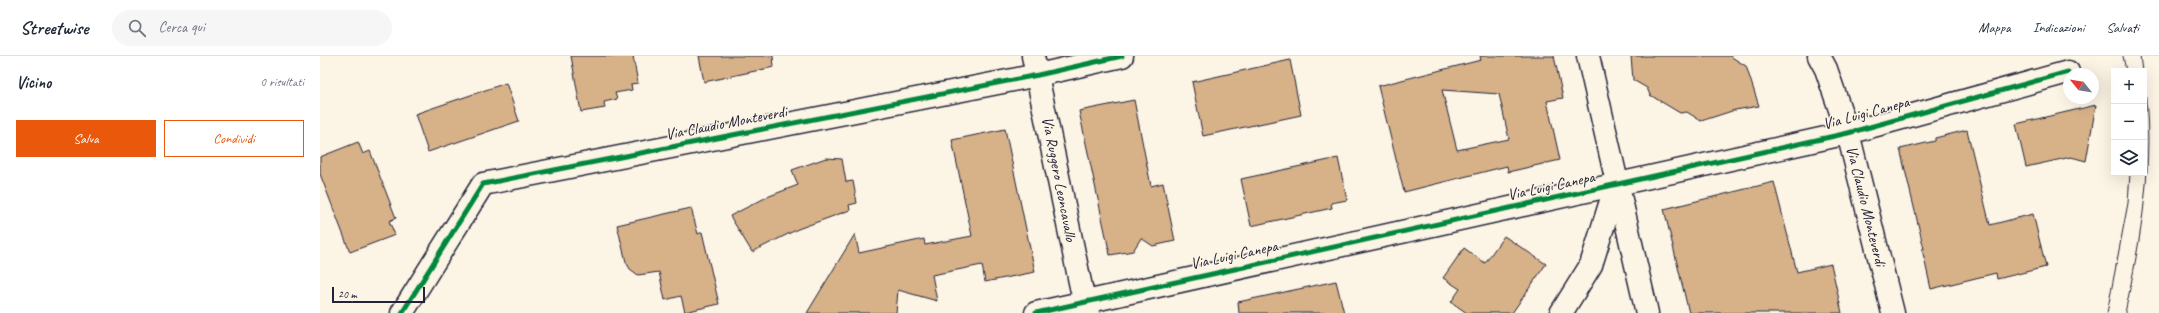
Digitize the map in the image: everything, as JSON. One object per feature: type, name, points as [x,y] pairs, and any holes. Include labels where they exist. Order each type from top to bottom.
[{"type":"street","name":"Via Claudio Monteverdi","points":[[402,313],[483,184],[1036,66],[1122,56]]},
{"type":"street","points":[[1588,56],[1647,313]]},
{"type":"street","name":"Via Claudio Monteverdi","points":[[1818,56],[1826,69],[1848,133],[1893,313]]},
{"type":"street","name":"Via Ruggero Leoncavallo","points":[[1036,66],[1086,308]]},
{"type":"street","name":"Via Luigi Canepa","points":[[1036,313],[1086,308],[1617,184],[1848,133],[2063,73]]},
{"type":"street","points":[[1561,313],[1591,265],[1617,184]]},
{"type":"building","points":[[571,56],[633,56],[638,83],[631,84],[632,90],[615,93],[617,99],[604,102],[605,108],[581,112]]},
{"type":"building","points":[[699,56],[773,56],[774,67],[704,82]]},
{"type":"building","points":[[1480,56],[1554,56],[1563,98],[1547,101],[1560,160],[1508,172],[1507,166],[1404,192],[1378,86],[1481,60]],"holes":[[[1442,90],[1499,94],[1509,139],[1457,150]]]},
{"type":"building","points":[[1631,56],[1730,56],[1746,66],[1759,106],[1735,110],[1701,121],[1687,112],[1680,113],[1650,95],[1647,88],[1633,80]]},
{"type":"building","points":[[1290,60],[1301,115],[1203,136],[1192,82]]},
{"type":"building","points":[[506,83],[519,121],[428,152],[415,114]]},
{"type":"building","points":[[1134,100],[1151,186],[1163,183],[1175,241],[1153,246],[1141,238],[1133,251],[1110,255],[1079,111]]},
{"type":"building","points":[[2096,105],[2086,161],[2071,157],[2026,167],[2016,124]]},
{"type":"building","points":[[1005,129],[1035,272],[985,282],[982,265],[932,275],[937,301],[898,290],[896,313],[807,313],[855,234],[859,253],[924,239],[925,245],[972,236],[952,140]]},
{"type":"building","points":[[1967,130],[1990,225],[2033,214],[2046,267],[1997,279],[1996,273],[1931,289],[1922,249],[1924,249],[1900,149],[1935,141],[1935,138]]},
{"type":"building","points":[[358,142],[363,154],[370,151],[396,218],[389,221],[395,235],[350,252],[320,174],[320,157]]},
{"type":"building","points":[[826,158],[842,159],[846,182],[853,181],[857,203],[849,205],[850,210],[798,229],[752,252],[730,216],[767,197],[798,185],[792,170]]},
{"type":"building","points":[[1338,158],[1347,200],[1331,203],[1332,208],[1251,226],[1241,179]]},
{"type":"building","points":[[1774,182],[1797,272],[1831,264],[1842,313],[1689,313],[1664,209]]},
{"type":"building","points":[[691,208],[698,234],[702,232],[719,304],[685,312],[681,296],[665,300],[659,272],[638,275],[630,269],[626,262],[617,225]]},
{"type":"building","points":[[1504,236],[1546,264],[1512,313],[1467,313],[1451,302],[1460,289],[1443,278],[1464,248],[1485,263]]},
{"type":"building","points":[[1336,281],[1344,313],[1239,313],[1238,302]]},
{"type":"tram line","points":[[2123,56],[2125,68]]},
{"type":"tram line","points":[[2140,56],[2142,68]]},
{"type":"tram line","points":[[2125,313],[2145,199],[2148,141],[2146,104]]},
{"type":"tram line","points":[[2107,313],[2128,203],[2130,176]]},
{"type":"cycle path","points":[[402,313],[483,184],[1038,75],[1122,56]]},
{"type":"cycle path","points":[[1036,313],[1848,133],[2063,73]]}]
